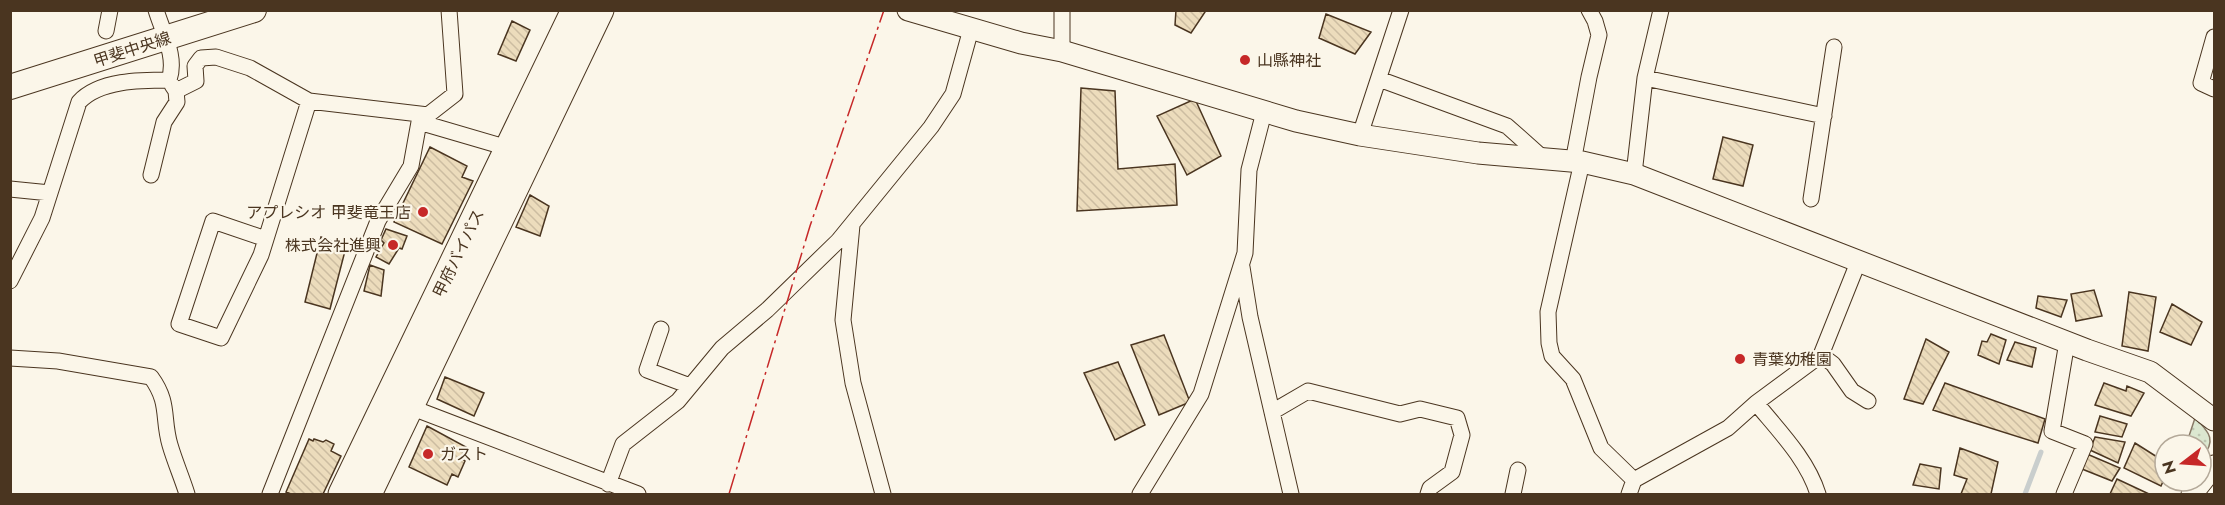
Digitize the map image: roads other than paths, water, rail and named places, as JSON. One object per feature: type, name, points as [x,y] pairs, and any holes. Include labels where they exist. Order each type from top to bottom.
[{"type":"highway","name":"甲府バイパス","points":[[342,495],[575,10]]},
{"type":"highway","name":"甲府バイパス","points":[[368,495],[600,10]]},
{"type":"main road","name":"甲斐中央線","points":[[10,87],[254,10]]},
{"type":"street","points":[[106,32],[110,10]]},
{"type":"street","points":[[151,175],[164,122],[177,102],[173,86],[172,58],[156,10]]},
{"type":"street","points":[[270,495],[378,221],[411,166],[424,118],[455,94],[449,10]]},
{"type":"street","points":[[908,10],[1021,43],[1062,51],[1296,121],[1360,135],[1478,153],[1578,162],[1634,174],[2150,372],[2214,420]]},
{"type":"street","points":[[1062,10],[1062,51]]},
{"type":"street","points":[[1360,135],[1401,10]]},
{"type":"street","points":[[1589,10],[1599,35],[1588,77],[1578,162],[1548,312],[1549,344],[1552,356],[1573,379],[1601,448],[1632,487],[1728,428],[1756,403],[1821,355],[1859,260]]},
{"type":"street","points":[[1634,174],[1646,78],[1661,10]]},
{"type":"street","points":[[608,484],[623,444],[678,400],[722,348],[767,310],[838,241],[931,127],[953,94],[971,29]]},
{"type":"street","points":[[2214,37],[2201,83],[2214,89]]},
{"type":"street","points":[[1811,200],[1834,47]]},
{"type":"street","points":[[10,281],[42,218],[79,102],[87,93],[131,81],[173,86],[196,81],[195,66],[201,58],[216,57],[250,68],[309,101],[424,118],[508,148]]},
{"type":"street","points":[[1646,78],[1824,116]]},
{"type":"street","points":[[1379,79],[1507,126],[1543,158]]},
{"type":"street","points":[[266,239],[213,222],[179,324],[221,338],[261,255],[266,239],[309,101]]},
{"type":"street","points":[[1140,495],[1201,393],[1245,253],[1249,170],[1264,112]]},
{"type":"street","points":[[10,189],[50,194]]},
{"type":"street","points":[[852,225],[843,320],[853,382],[883,495]]},
{"type":"street","points":[[1242,264],[1250,317],[1291,495]]},
{"type":"street","points":[[661,329],[647,370],[690,386]]},
{"type":"street","points":[[2064,495],[2085,444],[2052,431],[2067,342]]},
{"type":"street","points":[[1821,355],[1833,364],[1852,392],[1869,401]]},
{"type":"street","points":[[10,358],[58,361],[151,377],[158,387],[166,410],[169,442],[187,495]]},
{"type":"street","points":[[1272,412],[1308,391],[1400,414],[1420,409],[1457,418],[1462,435],[1452,472],[1430,488],[1428,495]]},
{"type":"street","points":[[1756,403],[1796,451],[1818,495]]},
{"type":"street","points":[[410,407],[638,495]]},
{"type":"street","points":[[2192,495],[2214,466]]},
{"type":"street","points":[[1513,495],[1518,470]]},
{"type":"waterway","points":[[2025,494],[2041,452]]},
{"type":"place","name":"山縣神社","points":[[1245,60]]},
{"type":"place","name":"アプレシオ 甲斐竜王店","points":[[423,212]]},
{"type":"place","name":"株式会社進興","points":[[393,245]]},
{"type":"place","name":"青葉幼稚園","points":[[1740,359]]},
{"type":"place","name":"ガスト","points":[[428,454]]}]
